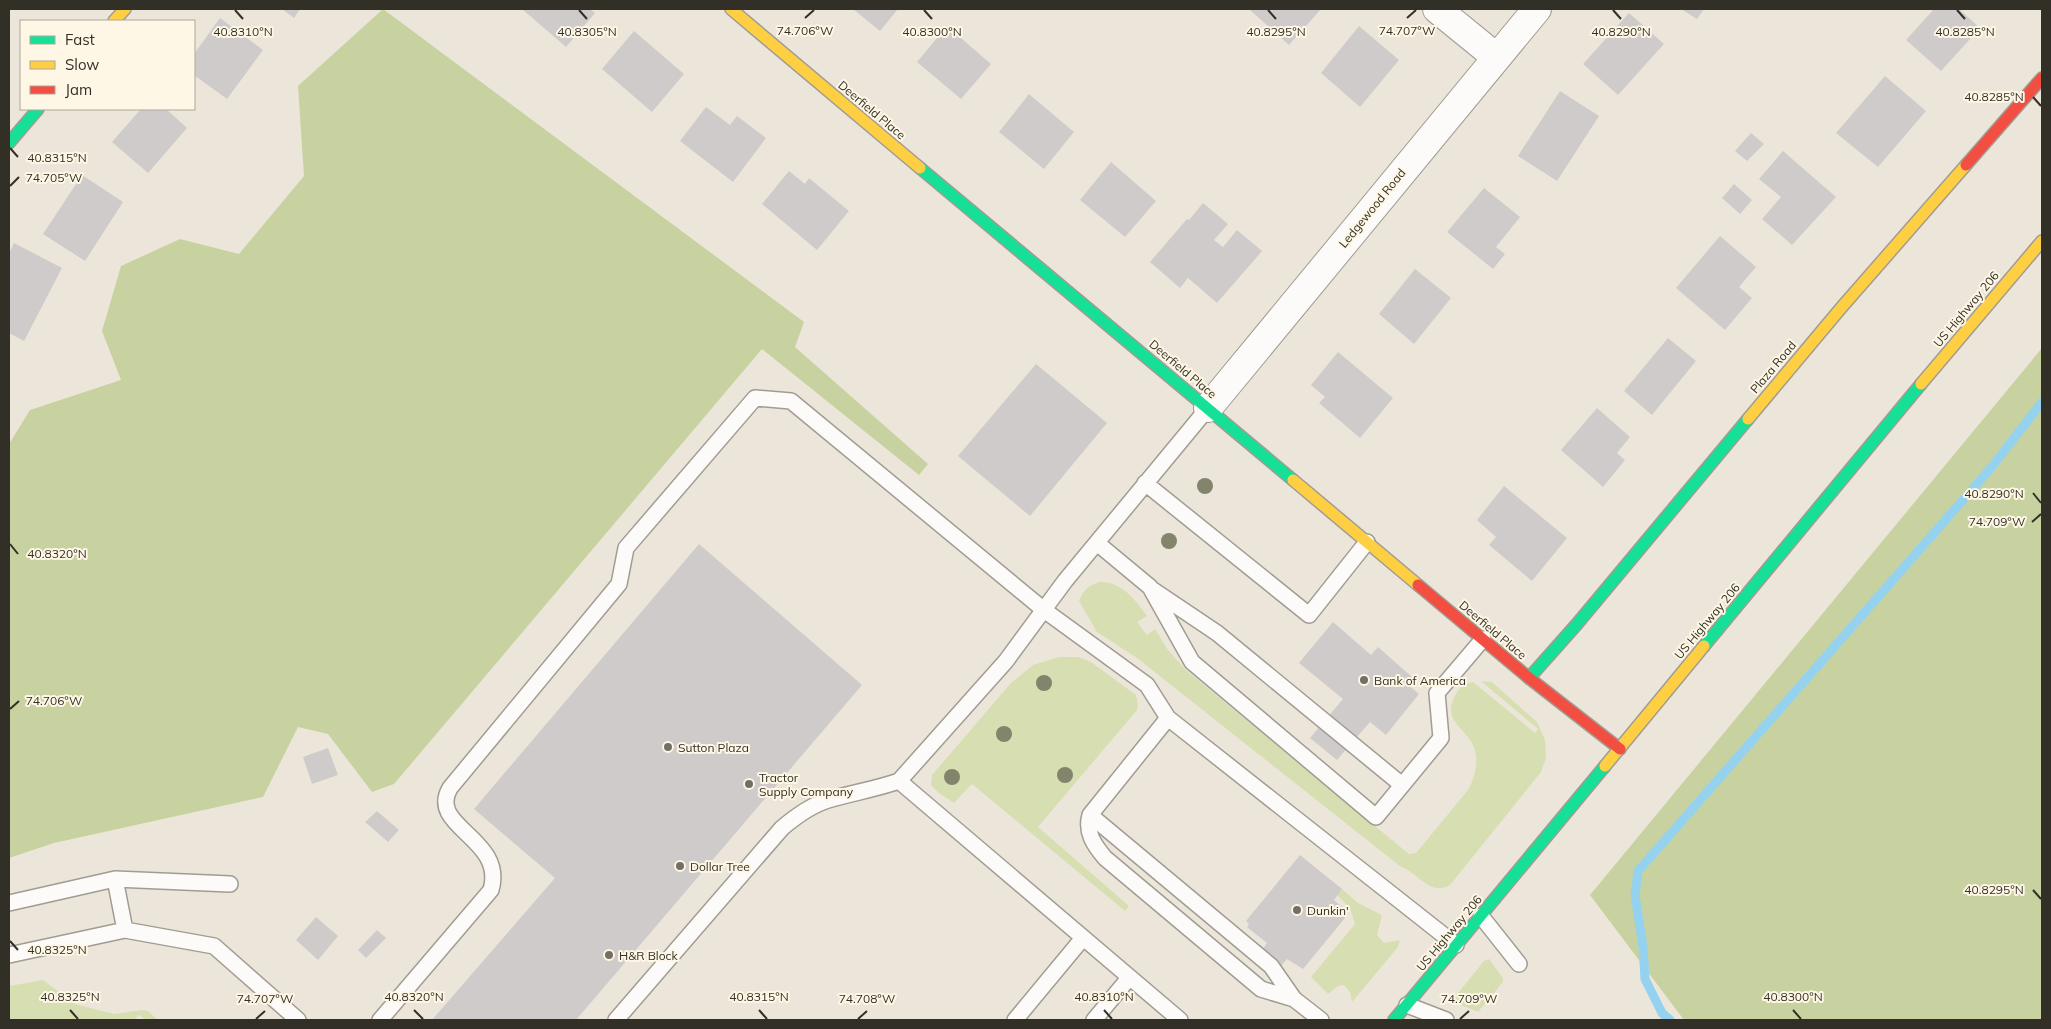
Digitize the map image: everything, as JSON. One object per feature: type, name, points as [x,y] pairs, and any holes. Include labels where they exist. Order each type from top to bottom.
[{"type":"main road","points":[[115,20],[125,9]]},
{"type":"main road","name":"Deerfield Place","points":[[730,9],[1529,678],[1620,749]]},
{"type":"main road","name":"Plaza Road","points":[[1529,678],[1577,624],[1841,308],[2042,78]]},
{"type":"main road","points":[[9,143],[37,110]]},
{"type":"main road","name":"US Highway 206","points":[[1394,1020],[1945,354],[2042,241]]},
{"type":"street","points":[[1437,9],[1496,57]]},
{"type":"street","name":"Ledgewood Road","points":[[1208,408],[1537,9]]},
{"type":"lane","points":[[380,1020],[491,890],[493,881],[490,861],[479,845],[455,822],[448,812],[445,798],[450,788],[620,584],[626,548],[755,398],[791,401],[1044,610],[1147,685],[1168,718],[1456,946]]},
{"type":"lane","points":[[616,1020],[782,828],[826,800],[882,787],[899,780],[1006,661],[1065,581],[1208,408]]},
{"type":"lane","points":[[1145,483],[1309,615],[1367,542]]},
{"type":"lane","points":[[1097,543],[1150,587],[1217,633],[1402,785]]},
{"type":"lane","points":[[1150,587],[1192,662],[1376,817],[1441,738],[1437,693],[1483,639]]},
{"type":"lane","points":[[1168,718],[1090,815],[1087,825],[1090,835],[1096,848],[1105,858],[1261,989],[1294,999]]},
{"type":"lane","points":[[899,780],[1180,1020]]},
{"type":"lane","points":[[1090,815],[1271,966],[1294,999],[1320,1020]]},
{"type":"lane","points":[[115,879],[125,930]]},
{"type":"lane","points":[[9,903],[115,879],[230,884]]},
{"type":"lane","points":[[1481,916],[1519,964]]},
{"type":"lane","points":[[9,955],[125,930],[214,946],[298,1020]]},
{"type":"lane","points":[[1015,1020],[1083,938]]},
{"type":"lane","points":[[1094,1020],[1129,978]]},
{"type":"lane","points":[[1407,1005],[1446,1020]]},
{"type":"green space","points":[[383,9],[804,322],[795,347],[928,464],[919,475],[762,349],[394,784],[372,792],[328,734],[298,727],[263,797],[54,843],[9,858],[9,444],[30,410],[121,380],[102,331],[121,266],[180,239],[239,254],[304,176],[298,86]]},
{"type":"green space","points":[[2042,348],[2042,1020],[1684,1020],[1590,895]]},
{"type":"green space","points":[[1099,582],[1114,584],[1127,592],[1147,616],[1137,622],[1147,635],[1155,629],[1168,650],[1187,671],[1409,854],[1416,853],[1468,790],[1473,780],[1476,769],[1474,747],[1453,718],[1451,712],[1455,696],[1464,685],[1473,682],[1535,733],[1538,729],[1481,681],[1492,682],[1537,722],[1545,740],[1546,758],[1541,772],[1450,885],[1443,888],[1430,886],[1401,867],[1137,658],[1097,632],[1079,601],[1086,589]]},
{"type":"green space","points":[[1059,657],[1079,657],[1091,662],[1136,695],[1137,710],[1038,827],[1129,906],[1125,911],[972,784],[954,803],[931,785],[932,775],[1011,683],[1033,665]]},
{"type":"green space","points":[[1342,889],[1358,903],[1382,915],[1377,935],[1384,943],[1400,940],[1398,947],[1352,1002],[1350,992],[1344,985],[1338,986],[1328,994],[1311,977],[1355,924],[1350,908],[1337,895]]},
{"type":"green space","points":[[1489,959],[1503,978],[1503,982],[1478,1012],[1454,1002],[1454,998],[1484,961]]},
{"type":"green space","points":[[43,980],[75,1004],[114,1014],[142,1010],[148,1011],[158,1020],[145,1020],[139,1015],[134,1020],[9,1020],[9,986]]},
{"type":"building","points":[[282,9],[300,9],[294,18]]},
{"type":"building","points":[[522,9],[590,9],[595,13],[566,47]]},
{"type":"building","points":[[853,9],[898,9],[880,31]]},
{"type":"building","points":[[1249,9],[1321,9],[1289,45]]},
{"type":"building","points":[[1681,9],[1704,9],[1697,19]]},
{"type":"building","points":[[1934,9],[1959,9],[1980,28],[1941,71],[1906,40]]},
{"type":"building","points":[[1629,13],[1664,44],[1618,95],[1583,64]]},
{"type":"building","points":[[220,18],[263,50],[227,99],[195,76],[195,53]]},
{"type":"building","points":[[947,26],[991,64],[961,99],[917,62]]},
{"type":"building","points":[[1359,26],[1399,60],[1360,107],[1321,73]]},
{"type":"building","points":[[634,31],[684,74],[652,112],[602,69]]},
{"type":"building","points":[[1885,76],[1926,111],[1878,167],[1836,133]]},
{"type":"building","points":[[1560,91],[1599,116],[1557,181],[1518,156]]},
{"type":"building","points":[[1029,94],[1074,132],[1044,169],[999,132]]},
{"type":"building","points":[[706,107],[730,125],[737,116],[766,138],[733,182],[680,141]]},
{"type":"building","points":[[140,110],[167,110],[187,128],[148,173],[112,142]]},
{"type":"building","points":[[1751,133],[1764,144],[1747,161],[1735,151]]},
{"type":"building","points":[[1783,151],[1836,197],[1792,245],[1762,219],[1781,197],[1759,179]]},
{"type":"building","points":[[1111,162],[1156,201],[1125,237],[1080,200]]},
{"type":"building","points":[[789,171],[805,184],[809,178],[849,211],[817,250],[762,204]]},
{"type":"building","points":[[82,175],[123,202],[85,261],[43,234]]},
{"type":"building","points":[[1734,184],[1752,200],[1740,214],[1722,198]]},
{"type":"building","points":[[1484,188],[1520,217],[1496,247],[1505,254],[1493,269],[1447,232]]},
{"type":"building","points":[[1203,203],[1228,224],[1214,240],[1223,247],[1237,230],[1262,251],[1217,303],[1188,278],[1180,288],[1150,262]]},
{"type":"building","points":[[1720,236],[1756,267],[1739,287],[1752,298],[1725,330],[1676,288]]},
{"type":"building","points":[[14,243],[62,268],[24,341],[9,333],[9,253]]},
{"type":"building","points":[[1415,269],[1451,298],[1414,344],[1379,314]]},
{"type":"building","points":[[1668,338],[1696,361],[1652,415],[1624,391]]},
{"type":"building","points":[[1338,352],[1393,398],[1360,438],[1319,403],[1325,397],[1311,385]]},
{"type":"building","points":[[1036,364],[1107,423],[1030,516],[958,456]]},
{"type":"building","points":[[1597,408],[1630,437],[1617,453],[1625,460],[1603,487],[1561,450]]},
{"type":"building","points":[[1504,486],[1567,538],[1532,581],[1489,545],[1496,537],[1477,520]]},
{"type":"building","name":"Sutton Plaza","points":[[699,544],[862,685],[576,1020],[432,1020],[555,878],[474,809]]},
{"type":"building","name":"Bank of America","points":[[1333,622],[1371,655],[1378,647],[1412,677],[1406,683],[1419,694],[1386,735],[1370,722],[1337,760],[1310,738],[1343,699],[1299,663]]},
{"type":"building","points":[[328,748],[338,775],[312,784],[303,757]]},
{"type":"building","points":[[377,811],[399,830],[388,842],[365,822]]},
{"type":"building","name":"Dunkin'","points":[[1300,855],[1342,889],[1334,900],[1342,907],[1338,913],[1345,918],[1303,969],[1287,959],[1281,966],[1262,950],[1267,943],[1247,927],[1249,924],[1246,921]]},
{"type":"building","points":[[316,917],[338,936],[318,960],[296,940]]},
{"type":"building","points":[[377,930],[386,938],[366,958],[358,950]]},
{"type":"waterway","points":[[1670,1020],[1662,1013],[1645,979],[1643,947],[1635,895],[1638,871],[1990,469],[2042,402]]},
{"type":"traffic: fast","points":[[9,143],[37,110]]},
{"type":"traffic: fast","points":[[920,168],[1293,480]]},
{"type":"traffic: fast","points":[[1704,646],[1921,384]]},
{"type":"traffic: fast","points":[[1529,678],[1577,624],[1748,419]]},
{"type":"traffic: fast","points":[[1394,1020],[1605,766]]},
{"type":"traffic: slow","points":[[115,20],[125,9]]},
{"type":"traffic: slow","points":[[731,9],[920,168]]},
{"type":"traffic: slow","points":[[1748,419],[1841,308],[1966,165]]},
{"type":"traffic: slow","points":[[1921,384],[2042,241]]},
{"type":"traffic: slow","points":[[1293,480],[1418,585]]},
{"type":"traffic: slow","points":[[1605,766],[1704,646]]},
{"type":"traffic: jam","points":[[1966,165],[2042,78]]},
{"type":"traffic: jam","points":[[1418,585],[1529,678],[1620,749]]},
{"type":"place","name":"Bank of America","points":[[1364,680]]},
{"type":"place","name":"Sutton Plaza","points":[[668,747]]},
{"type":"place","name":"Tractor Supply Company","points":[[749,784]]},
{"type":"place","name":"Dollar Tree","points":[[680,866]]},
{"type":"place","name":"Dunkin'","points":[[1297,910]]},
{"type":"place","name":"H&R Block","points":[[609,955]]}]
